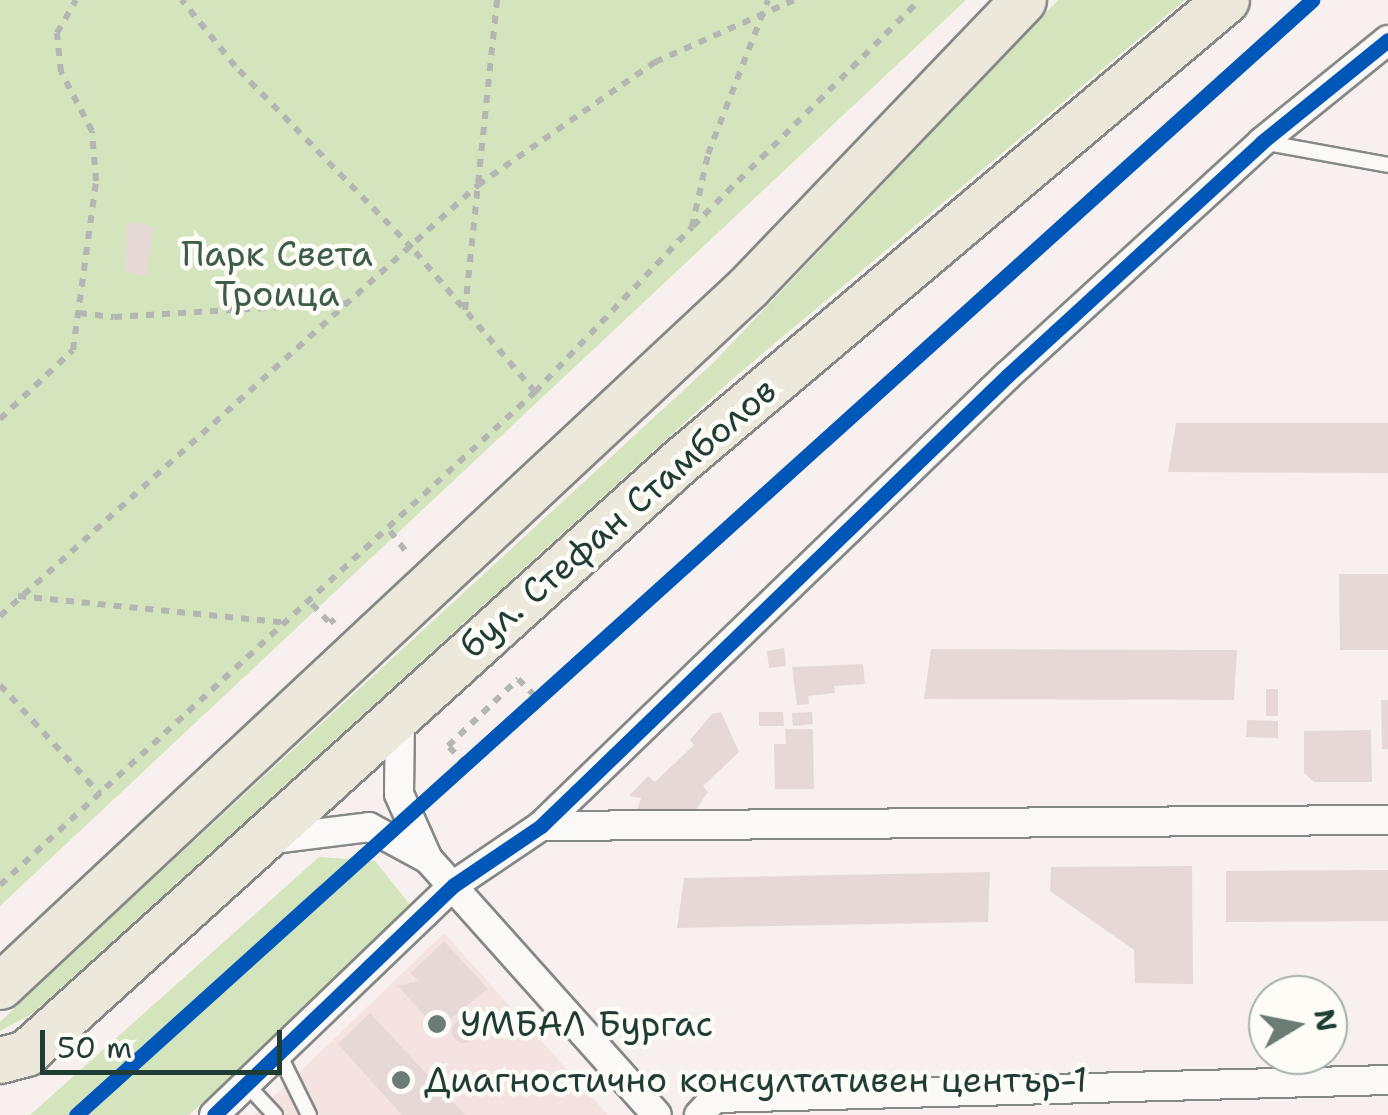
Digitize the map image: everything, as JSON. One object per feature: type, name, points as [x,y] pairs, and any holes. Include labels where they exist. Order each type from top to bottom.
[{"type":"main road","name":"бул. Стефан Стамболов","points":[[0,986],[748,288],[1023,0]]},
{"type":"main road","name":"бул. Стефан Стамболов","points":[[13,1056],[264,840],[401,710],[681,460],[1226,0]]},
{"type":"street","points":[[214,1115],[454,885],[541,826],[1007,376],[1262,142],[1388,40]]},
{"type":"street","points":[[401,710],[395,772],[428,859]]},
{"type":"street","points":[[541,826],[1388,820]]},
{"type":"street","points":[[264,840],[369,827],[428,859],[656,1115]]},
{"type":"street","points":[[699,1115],[715,1098],[1388,1080]]},
{"type":"lane","points":[[1262,142],[1356,164],[1388,165]]},
{"type":"lane","points":[[279,1054],[309,1115]]},
{"type":"lane","points":[[247,1085],[275,1115]]},
{"type":"path","points":[[0,419],[73,350],[96,181],[92,132],[61,72],[57,32],[76,0]]},
{"type":"path","points":[[182,0],[234,66],[412,248],[534,392]]},
{"type":"path","points":[[465,310],[497,0]]},
{"type":"path","points":[[692,226],[708,154],[768,0]]},
{"type":"path","points":[[0,616],[478,185],[654,62],[794,0]]},
{"type":"path","points":[[0,885],[390,531],[534,392],[692,226],[920,0]]},
{"type":"path","points":[[79,313],[351,303]]},
{"type":"path","points":[[390,531],[408,552]]},
{"type":"path","points":[[18,596],[290,623]]},
{"type":"path","points":[[312,603],[330,623]]},
{"type":"path","points":[[466,764],[448,746],[518,680],[538,699]]},
{"type":"path","points":[[0,685],[100,794]]},
{"type":"path","points":[[524,712],[552,686]]},
{"type":"path","points":[[452,778],[480,751]]},
{"type":"shaded area","name":"УМБАЛ Бургас","points":[[444,933],[608,1115],[255,1115]]},
{"type":"green space","name":"Парк Света Троица","points":[[0,0],[966,0],[0,906]]},
{"type":"green space","points":[[1058,0],[1185,0],[737,375],[32,1014],[0,1031],[0,1022],[118,911],[713,363]]},
{"type":"green space","points":[[319,857],[375,861],[415,911],[189,1115],[30,1115]]},
{"type":"building","points":[[127,222],[154,227],[146,276],[125,272]]},
{"type":"building","points":[[1176,423],[1388,423],[1388,473],[1168,472]]},
{"type":"building","points":[[1339,574],[1388,574],[1388,650],[1340,650]]},
{"type":"building","points":[[784,648],[786,666],[769,668],[767,651]]},
{"type":"building","points":[[931,649],[1237,650],[1234,700],[924,699]]},
{"type":"building","points":[[863,664],[865,684],[834,686],[835,693],[808,696],[809,704],[797,705],[792,667]]},
{"type":"building","points":[[1266,689],[1278,689],[1278,716],[1266,716]]},
{"type":"building","points":[[1381,700],[1388,700],[1388,749],[1382,749]]},
{"type":"building","points":[[721,712],[739,752],[703,786],[708,792],[689,820],[634,820],[641,798],[629,796],[648,776],[655,782],[694,745],[690,740],[712,714]]},
{"type":"building","points":[[759,712],[783,712],[784,726],[759,726]]},
{"type":"building","points":[[812,712],[813,724],[793,726],[792,713]]},
{"type":"building","points":[[1247,720],[1278,721],[1278,738],[1246,737]]},
{"type":"building","points":[[785,729],[813,729],[814,789],[775,789],[774,744],[786,744]]},
{"type":"building","points":[[1371,730],[1372,782],[1314,782],[1304,773],[1304,731]]},
{"type":"building","points":[[1192,866],[1193,984],[1135,983],[1134,950],[1050,891],[1051,867]]},
{"type":"building","points":[[1388,870],[1388,921],[1226,922],[1226,871]]},
{"type":"building","points":[[990,872],[988,922],[677,928],[684,878]]},
{"type":"building","points":[[444,941],[488,989],[445,1023],[433,1011],[426,1017],[398,986],[418,981],[411,973]]},
{"type":"building","name":"Диагностично консултативен център-1","points":[[370,1013],[465,1115],[402,1115],[338,1044]]},
{"type":"building","points":[[464,1019],[476,1031],[464,1043],[452,1031]]},
{"type":"cycle path","points":[[76,1115],[1312,0]]},
{"type":"cycle path","points":[[214,1115],[454,885],[541,826],[1007,376],[1262,142],[1388,40]]},
{"type":"place","name":"УМБАЛ Бургас","points":[[437,1024]]},
{"type":"place","name":"Диагностично консултативен център-1","points":[[401,1080]]}]
